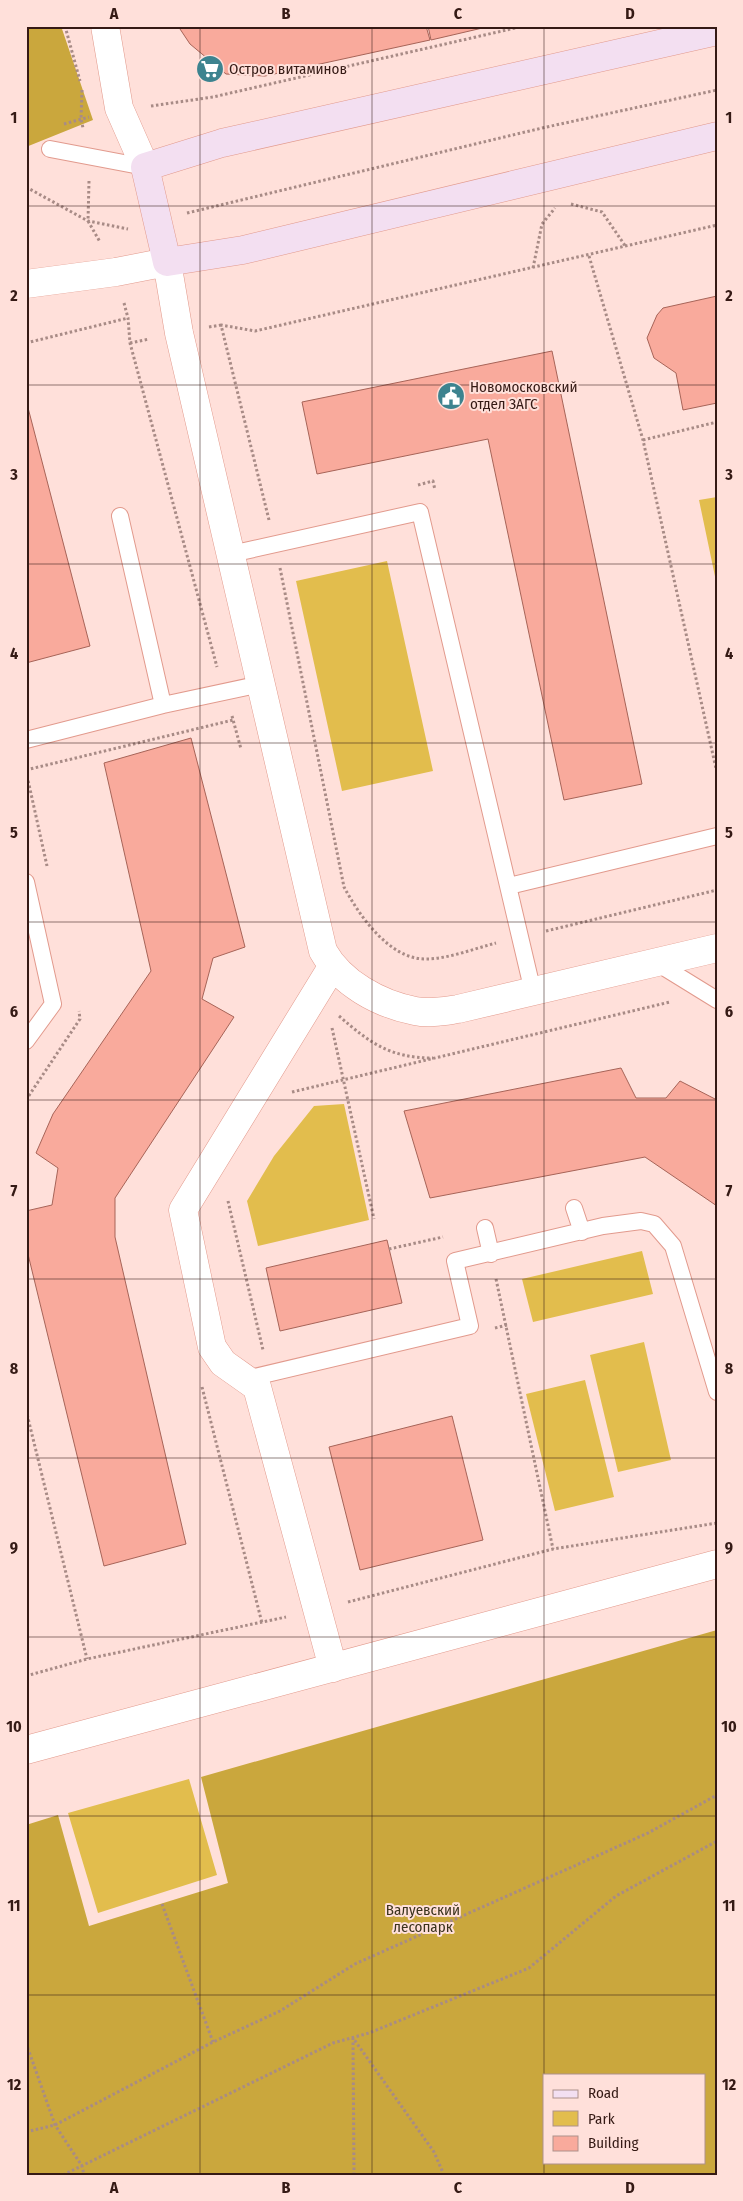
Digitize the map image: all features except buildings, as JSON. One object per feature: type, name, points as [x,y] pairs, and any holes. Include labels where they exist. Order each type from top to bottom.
[{"type":"street","points":[[105,26],[119,108],[145,168],[167,262],[179,333],[323,951],[332,967],[349,982],[385,1002],[415,1011],[458,1009],[717,948]]},
{"type":"street","points":[[145,168],[222,142],[717,31]]},
{"type":"street","points":[[26,284],[116,272],[243,250],[717,136]]},
{"type":"street","points":[[332,967],[183,1210],[212,1347],[223,1363],[257,1376],[258,1386],[333,1668]]},
{"type":"street","points":[[26,1750],[717,1564]]},
{"type":"lane","points":[[50,149],[145,168]]},
{"type":"lane","points":[[231,554],[420,512],[533,992]]},
{"type":"lane","points":[[120,516],[163,705]]},
{"type":"lane","points":[[26,740],[163,705],[261,684]]},
{"type":"lane","points":[[509,886],[717,836]]},
{"type":"lane","points":[[26,882],[53,1004],[26,1041]]},
{"type":"lane","points":[[657,963],[712,997]]},
{"type":"lane","points":[[574,1208],[582,1232]]},
{"type":"lane","points":[[257,1376],[470,1326],[455,1261],[603,1226],[641,1222],[654,1224],[663,1232],[673,1246],[717,1392]]},
{"type":"lane","points":[[484,1228],[491,1254]]},
{"type":"path","points":[[65,26],[82,89],[81,119],[89,156],[88,221],[116,272],[128,318],[130,343],[224,692],[244,758]]},
{"type":"path","points":[[506,26],[517,28]]},
{"type":"path","points":[[81,119],[119,108],[213,97],[524,26]]},
{"type":"path","points":[[26,187],[88,221],[125,230],[532,131],[717,90]]},
{"type":"path","points":[[553,174],[560,202]]},
{"type":"path","points":[[560,202],[602,212],[626,247]]},
{"type":"path","points":[[533,268],[542,224],[560,202]]},
{"type":"path","points":[[589,256],[643,440],[717,774]]},
{"type":"path","points":[[26,343],[128,318]]},
{"type":"path","points":[[643,440],[717,422]]},
{"type":"path","points":[[26,770],[233,720]]},
{"type":"path","points":[[436,958],[717,890]]},
{"type":"path","points":[[290,1093],[712,997]]},
{"type":"path","points":[[332,1010],[364,1038],[382,1049],[406,1056],[439,1058]]},
{"type":"path","points":[[344,1081],[374,1219]]},
{"type":"path","points":[[232,1194],[227,1203],[257,1376]]},
{"type":"path","points":[[491,1254],[553,1549]]},
{"type":"path","points":[[26,1410],[86,1659]]},
{"type":"path","points":[[26,1676],[86,1659],[238,1629],[318,1610],[553,1549],[717,1523]]},
{"type":"path","points":[[26,2132],[55,2125],[213,2042],[280,2011],[355,1964],[648,1833],[717,1795]]},
{"type":"path","points":[[63,2175],[333,2044],[353,2038],[529,1968],[616,1896],[717,1841]]},
{"type":"path","points":[[162,1904],[213,2042]]},
{"type":"path","points":[[353,2038],[354,2175]]},
{"type":"path","points":[[353,2038],[434,2152],[444,2175]]},
{"type":"path","points":[[26,2043],[55,2125],[82,2166],[84,2175]]},
{"type":"green space","points":[[26,26],[61,26],[93,120],[26,147]]},
{"type":"green space","points":[[717,497],[717,586],[699,500]]},
{"type":"green space","points":[[387,561],[433,771],[342,791],[296,581]]},
{"type":"green space","points":[[344,1104],[369,1220],[258,1246],[247,1201],[274,1156],[314,1106]]},
{"type":"green space","points":[[642,1251],[653,1294],[533,1322],[522,1279]]},
{"type":"green space","points":[[644,1342],[671,1460],[618,1472],[590,1355]]},
{"type":"green space","points":[[585,1380],[614,1497],[555,1511],[526,1394]]},
{"type":"green space","name":"Валуевский лесопарк","points":[[717,1630],[717,2175],[26,2175],[26,1825],[58,1815],[89,1926],[228,1883],[201,1777]]},
{"type":"green space","points":[[189,1779],[217,1875],[98,1913],[68,1813]]},
{"type":"place","name":"Остров витаминов","points":[[210,69]]},
{"type":"place","name":"Новомосковский отдел ЗАГС","points":[[451,396]]}]
